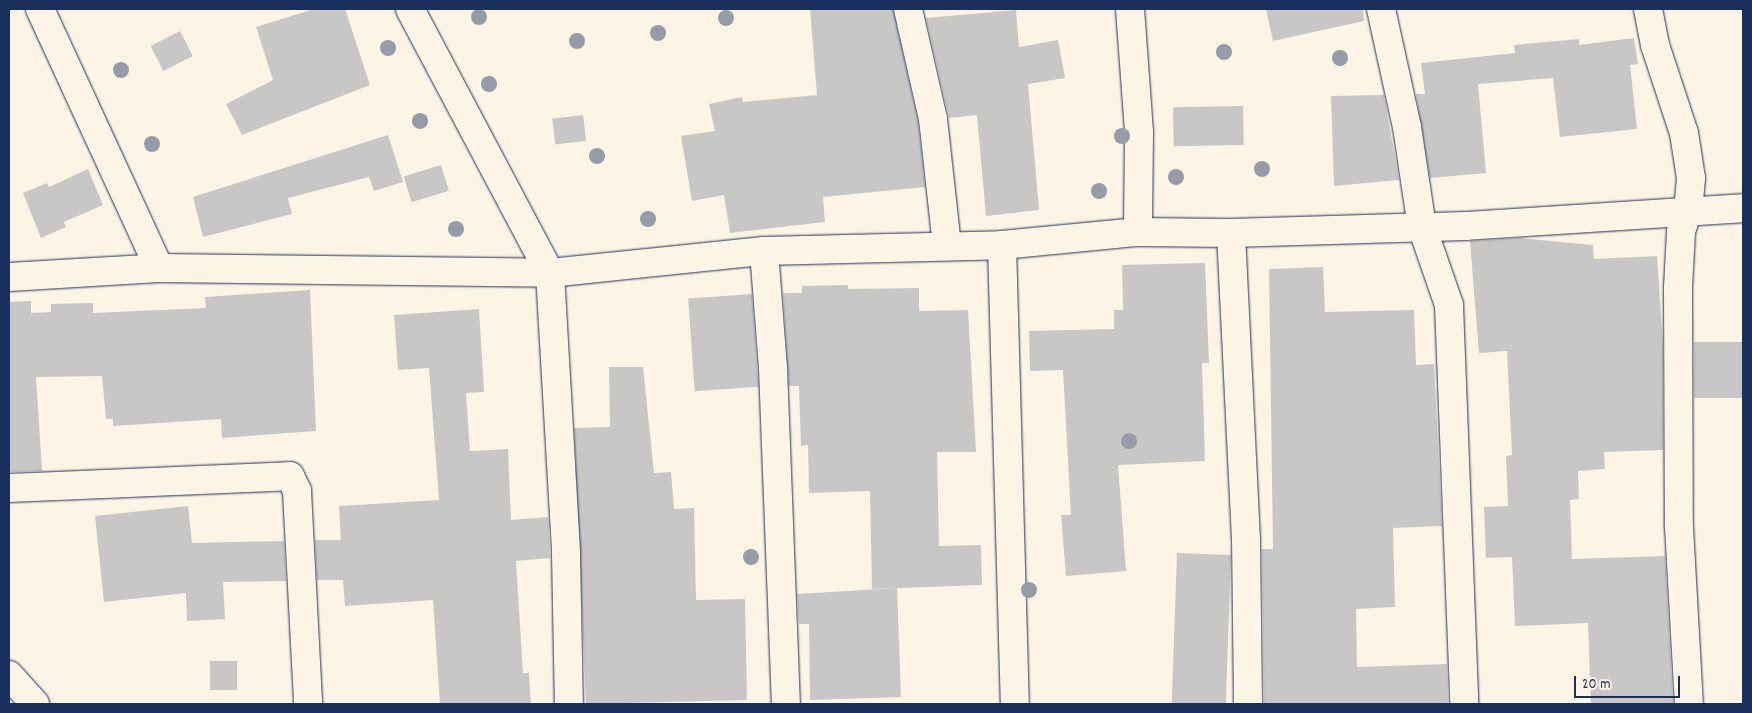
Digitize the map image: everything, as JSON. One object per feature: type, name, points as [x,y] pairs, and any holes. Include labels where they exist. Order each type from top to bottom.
[{"type":"street","points":[[40,9],[159,268]]},
{"type":"street","points":[[410,9],[550,273],[566,554],[569,704]]},
{"type":"street","points":[[908,9],[933,118],[947,246]]},
{"type":"street","points":[[1130,9],[1140,133],[1138,232]]},
{"type":"street","points":[[1381,9],[1406,127],[1422,227],[1449,305],[1464,704]]},
{"type":"street","points":[[1648,9],[1655,46],[1684,133],[1691,178],[1688,210],[1681,232],[1678,296],[1679,527],[1689,704]]},
{"type":"street","points":[[9,278],[159,268],[550,273],[764,251],[1002,245],[1138,232],[1231,233],[1422,227],[1743,208]]},
{"type":"street","points":[[1231,233],[1246,539],[1248,704]]},
{"type":"street","points":[[1002,245],[1016,704]]},
{"type":"street","points":[[764,251],[772,368],[786,704]]},
{"type":"street","points":[[9,488],[290,476],[297,491],[308,704]]},
{"type":"street","points":[[9,674],[35,704]]},
{"type":"building","points":[[314,9],[345,9],[370,85],[242,135],[226,104],[273,80],[256,27]]},
{"type":"building","points":[[810,9],[893,9],[918,122],[925,187],[823,197],[825,222],[730,233],[724,195],[692,201],[681,136],[715,131],[709,104],[742,97],[743,102],[817,95]]},
{"type":"building","points":[[1266,9],[1363,9],[1364,21],[1273,41]]},
{"type":"building","points":[[1016,10],[1019,47],[1058,40],[1065,78],[1028,84],[1039,210],[986,216],[977,115],[949,118],[926,18]]},
{"type":"building","points":[[180,31],[193,56],[163,71],[151,46]]},
{"type":"building","points":[[1634,38],[1638,64],[1630,65],[1637,129],[1560,137],[1553,78],[1478,84],[1486,173],[1430,178],[1416,94],[1425,94],[1421,63],[1515,53],[1514,45],[1579,39],[1579,45]]},
{"type":"building","points":[[1384,95],[1399,180],[1334,186],[1331,96]]},
{"type":"building","points":[[1243,106],[1244,145],[1174,146],[1173,107]]},
{"type":"building","points":[[583,115],[586,141],[555,145],[552,119]]},
{"type":"building","points":[[388,135],[403,182],[374,191],[369,177],[288,198],[292,214],[203,237],[193,197]]},
{"type":"building","points":[[441,165],[449,191],[412,202],[404,176]]},
{"type":"building","points":[[88,169],[103,205],[64,222],[66,227],[41,238],[23,193],[47,183],[49,187]]},
{"type":"building","points":[[1519,238],[1593,245],[1594,259],[1657,256],[1663,345],[1663,450],[1604,452],[1605,469],[1578,471],[1579,499],[1570,500],[1572,559],[1665,556],[1673,704],[1591,704],[1588,623],[1515,626],[1512,557],[1486,558],[1484,507],[1508,506],[1506,456],[1512,455],[1507,351],[1479,353],[1470,241]]},
{"type":"building","points":[[1205,263],[1209,363],[1202,363],[1205,461],[1118,465],[1126,571],[1066,576],[1061,515],[1071,515],[1063,370],[1030,371],[1029,331],[1114,329],[1114,310],[1123,310],[1122,265]]},
{"type":"building","points":[[1323,267],[1325,312],[1414,310],[1416,365],[1434,364],[1442,526],[1393,528],[1395,607],[1356,609],[1357,667],[1447,664],[1448,704],[1264,704],[1262,549],[1273,549],[1269,269]]},
{"type":"building","points":[[848,285],[848,289],[919,288],[919,311],[968,310],[976,452],[937,452],[939,546],[981,545],[982,585],[872,589],[870,491],[809,493],[808,445],[801,446],[799,386],[789,386],[783,293],[802,293],[802,286]]},
{"type":"building","points":[[310,290],[316,431],[222,438],[221,419],[113,426],[113,419],[106,419],[102,376],[36,377],[42,471],[9,472],[9,302],[31,301],[31,313],[51,312],[51,304],[93,303],[93,313],[206,308],[205,297]]},
{"type":"building","points":[[752,294],[758,387],[695,391],[688,298]]},
{"type":"building","points":[[479,309],[484,392],[466,393],[470,451],[508,449],[511,520],[548,517],[550,558],[516,561],[523,673],[529,673],[531,704],[440,704],[433,600],[345,606],[343,580],[317,580],[315,540],[341,540],[339,506],[439,500],[429,368],[398,370],[394,315]]},
{"type":"building","points":[[1694,342],[1743,342],[1743,398],[1694,398]]},
{"type":"building","points":[[609,367],[643,367],[654,473],[671,472],[674,509],[694,508],[696,600],[745,599],[747,700],[586,704],[574,428],[610,427]]},
{"type":"building","points":[[188,506],[192,543],[284,541],[286,581],[223,582],[225,619],[187,621],[186,593],[104,602],[95,516]]},
{"type":"building","points":[[1177,553],[1231,555],[1226,704],[1172,704]]},
{"type":"building","points":[[897,588],[901,697],[810,700],[809,624],[799,624],[797,594]]},
{"type":"building","points":[[210,661],[237,661],[237,690],[210,690]]}]
